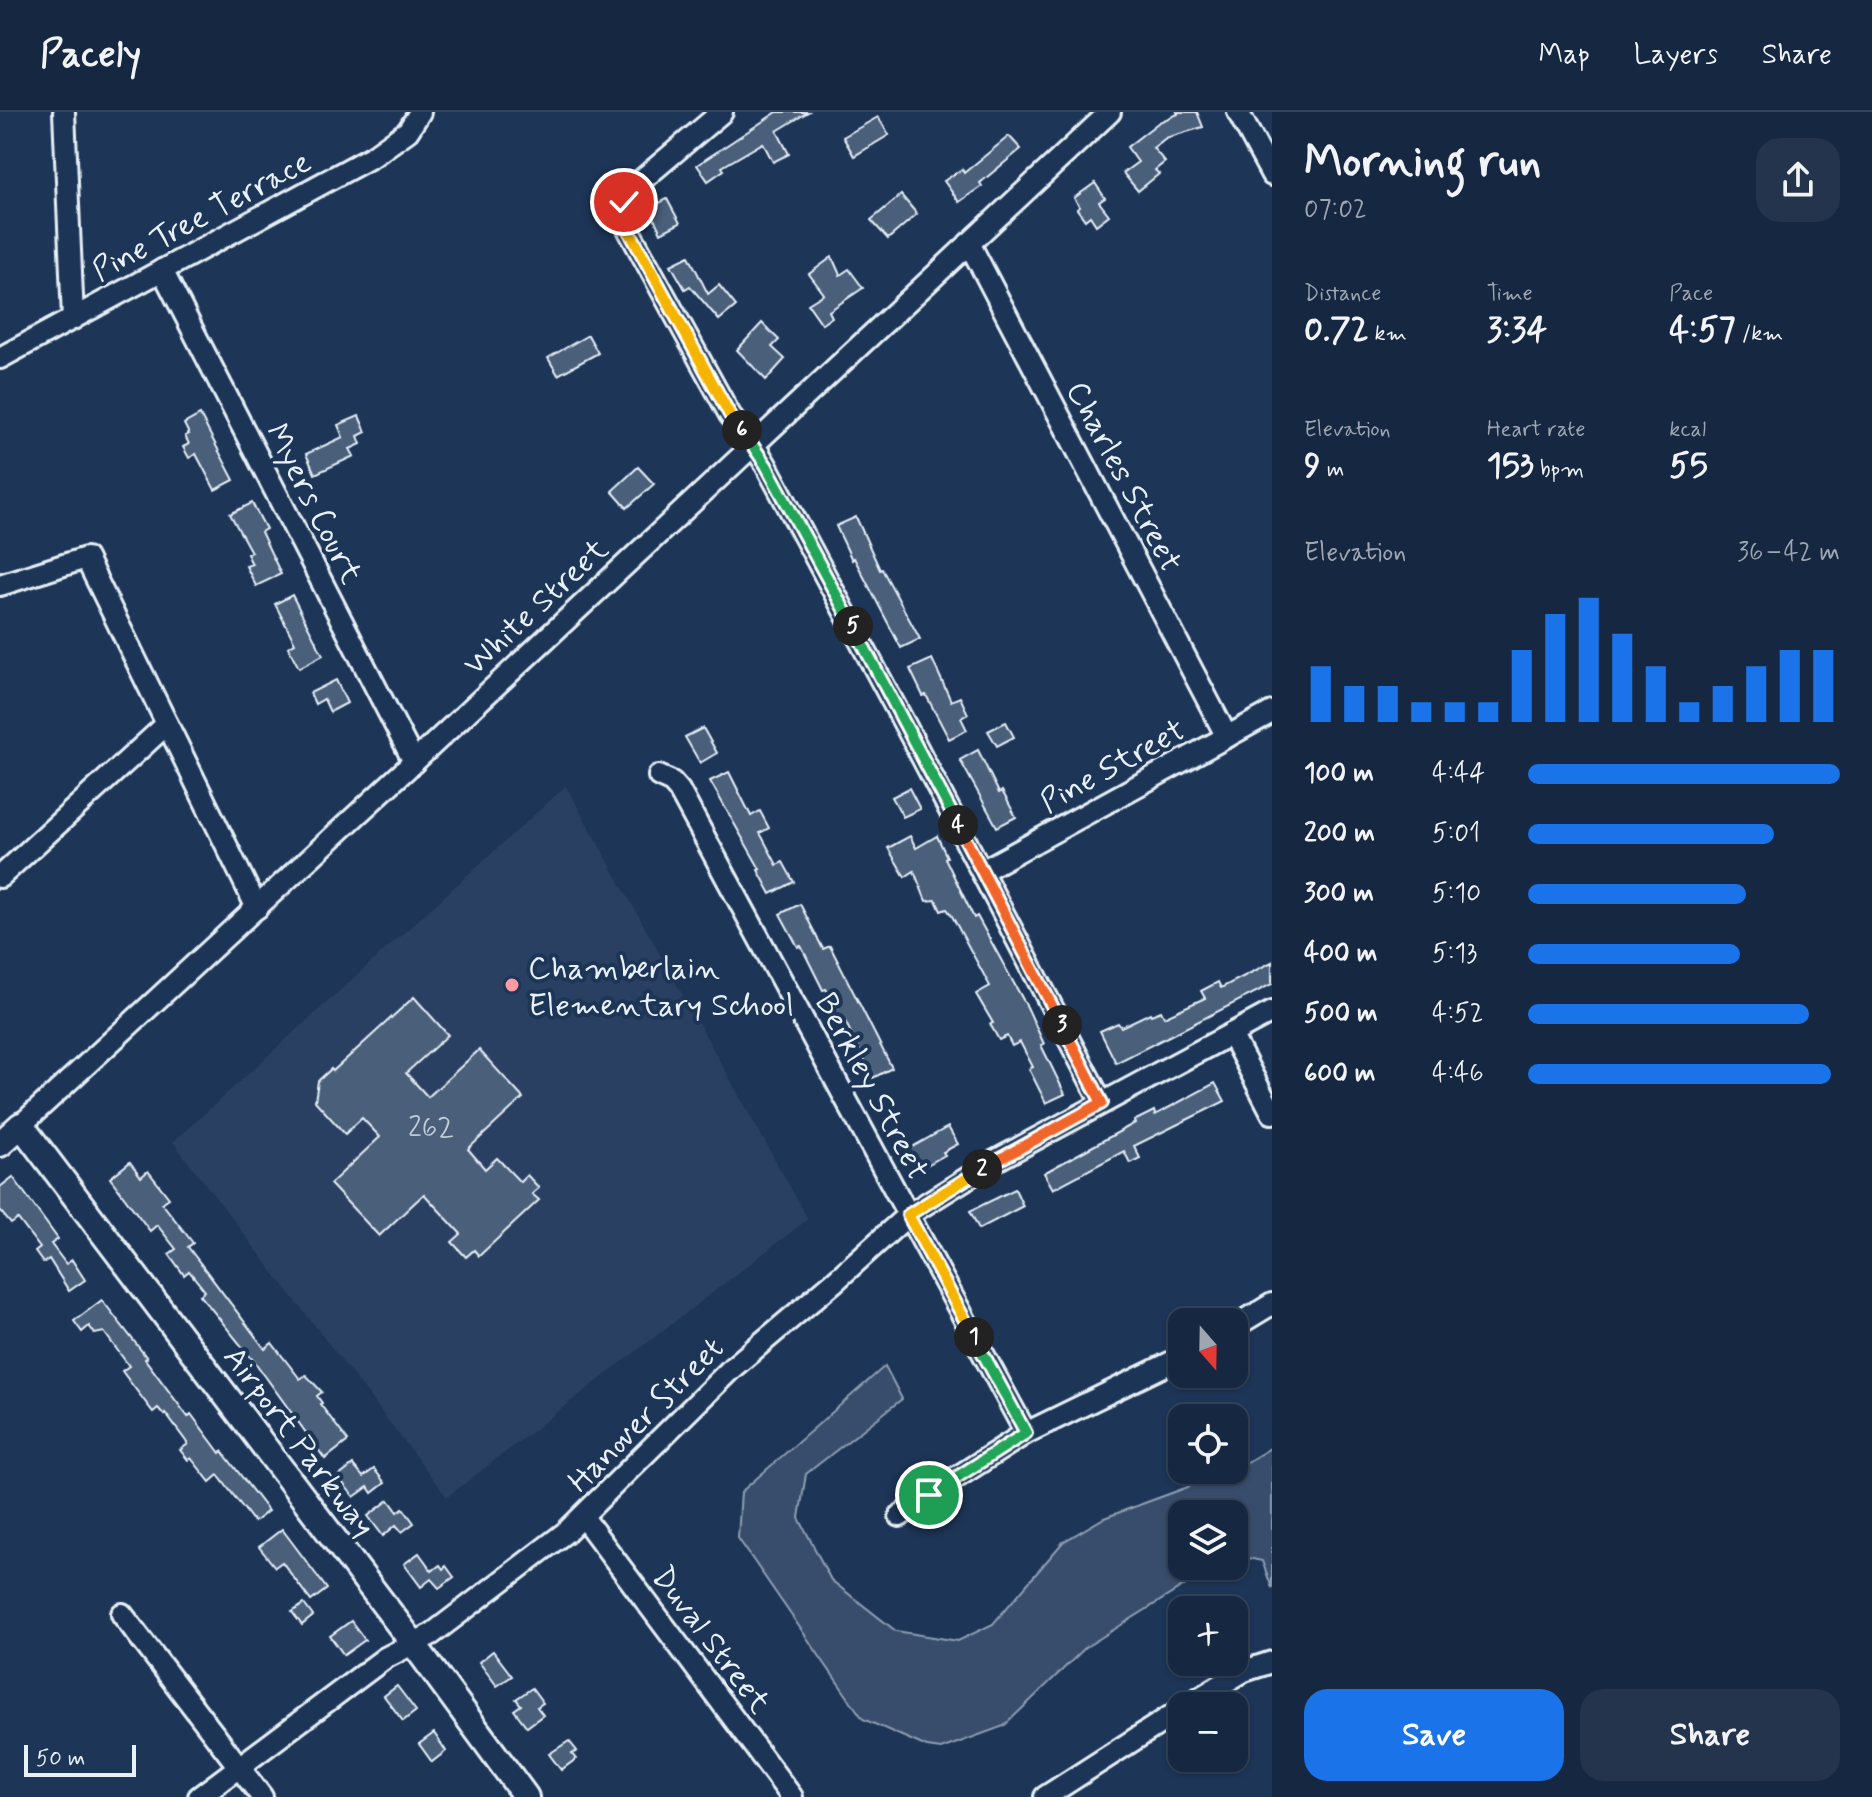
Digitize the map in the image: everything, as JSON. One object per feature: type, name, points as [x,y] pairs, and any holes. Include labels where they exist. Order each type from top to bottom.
[{"type":"main road","name":"White Street","points":[[0,1144],[21,1125]]},
{"type":"main road","name":"Airport Parkway","points":[[21,1125],[526,1797]]},
{"type":"street","points":[[64,112],[73,319]]},
{"type":"street","name":"Pine Tree Terrace","points":[[0,358],[386,149],[408,131],[420,112]]},
{"type":"street","points":[[722,112],[638,182],[626,197],[623,213],[627,227],[730,415],[754,445],[1102,1103]]},
{"type":"street","name":"White Street","points":[[21,1125],[1110,112]]},
{"type":"street","points":[[1238,112],[1266,147],[1272,175]]},
{"type":"street","name":"Charles Street","points":[[969,243],[1227,737]]},
{"type":"street","name":"Myers Court","points":[[162,270],[414,762]]},
{"type":"street","points":[[0,585],[86,558],[257,908]]},
{"type":"street","name":"Pine Street","points":[[982,871],[1272,712]]},
{"type":"street","points":[[0,877],[167,724]]},
{"type":"street","name":"Berkley Street","points":[[659,776],[672,782],[679,790],[1026,1433]]},
{"type":"street","name":"Hanover Street","points":[[199,1797],[385,1658],[432,1634],[583,1517],[732,1368],[908,1215],[993,1162],[1272,1012]]},
{"type":"street","points":[[1231,1034],[1272,1113]]},
{"type":"street","points":[[1248,1319],[1272,1304]]},
{"type":"street","points":[[900,1516],[1026,1433],[1168,1364]]},
{"type":"street","name":"Duval Street","points":[[583,1517],[792,1797]]},
{"type":"street","points":[[122,1614],[262,1797]]},
{"type":"street","points":[[1209,1692],[1244,1671],[1272,1662]]},
{"type":"street","points":[[1045,1797],[1168,1717]]},
{"type":"shaded area","name":"Chamberlain Elementary School","points":[[566,786],[808,1219],[447,1497],[173,1142]]},
{"type":"shaded area","points":[[885,1366],[902,1399],[806,1474],[799,1518],[831,1580],[896,1631],[958,1641],[993,1624],[1063,1542],[1104,1518],[1196,1484],[1248,1484],[1248,1462],[1272,1447],[1272,1588],[1262,1561],[1248,1558],[1248,1500],[1168,1500],[1168,1580],[1194,1580],[1086,1647],[1004,1726],[941,1749],[927,1747],[863,1719],[738,1538],[741,1492]]},
{"type":"building","points":[[777,112],[808,112],[777,131],[789,154],[773,162],[763,143],[722,167],[724,170],[708,181],[697,165]]},
{"type":"building","points":[[1177,112],[1197,112],[1203,127],[1166,138],[1153,148],[1165,162],[1155,170],[1159,174],[1138,191],[1123,173],[1138,162],[1127,147]]},
{"type":"building","points":[[878,117],[889,135],[854,156],[843,137]]},
{"type":"building","points":[[1009,136],[1021,149],[980,183],[982,186],[959,202],[944,181],[962,169],[964,173]]},
{"type":"building","points":[[1095,183],[1105,198],[1099,202],[1109,215],[1096,225],[1090,216],[1085,220],[1074,198]]},
{"type":"building","points":[[901,195],[917,214],[888,239],[871,220]]},
{"type":"building","points":[[667,199],[680,223],[661,233],[649,208]]},
{"type":"building","points":[[689,256],[708,294],[719,285],[736,306],[719,320],[690,286],[685,289],[671,265]]},
{"type":"building","points":[[832,257],[840,275],[849,269],[863,288],[829,311],[832,317],[822,324],[808,304],[824,294],[809,274]]},
{"type":"building","points":[[762,323],[779,340],[772,347],[785,359],[766,380],[737,350]]},
{"type":"building","points":[[588,335],[598,353],[558,375],[548,358]]},
{"type":"building","points":[[200,415],[234,480],[215,490],[196,454],[189,458],[183,447],[189,444],[185,436],[189,434],[184,424]]},
{"type":"building","points":[[359,416],[366,432],[358,436],[361,444],[350,449],[354,456],[315,474],[306,454],[343,437],[338,425]]},
{"type":"building","points":[[638,467],[654,484],[627,508],[612,491]]},
{"type":"building","points":[[252,503],[266,529],[261,532],[281,574],[256,586],[246,566],[252,564],[247,554],[251,552],[230,514]]},
{"type":"building","points":[[856,517],[880,570],[920,639],[901,648],[836,526]]},
{"type":"building","points":[[292,595],[323,655],[299,668],[288,647],[295,643],[275,604]]},
{"type":"building","points":[[932,659],[951,701],[960,697],[968,714],[961,718],[967,730],[949,739],[910,669]]},
{"type":"building","points":[[336,680],[347,703],[330,712],[324,699],[315,704],[310,693]]},
{"type":"building","points":[[1006,722],[1014,737],[997,746],[988,731]]},
{"type":"building","points":[[703,728],[717,753],[700,763],[685,737]]},
{"type":"building","points":[[978,750],[999,793],[1002,791],[1016,817],[997,827],[960,760]]},
{"type":"building","points":[[729,772],[751,816],[760,811],[769,828],[760,833],[777,865],[783,862],[794,882],[771,894],[710,781]]},
{"type":"building","points":[[909,788],[920,809],[903,817],[892,797]]},
{"type":"building","points":[[910,836],[916,848],[937,836],[974,918],[977,916],[1027,1007],[1065,1094],[1046,1103],[1020,1042],[1012,1046],[1007,1036],[999,1040],[976,994],[990,986],[952,916],[947,909],[941,911],[936,900],[926,901],[914,871],[905,877],[888,848]]},
{"type":"building","points":[[800,904],[823,949],[830,946],[892,1068],[873,1078],[844,1019],[840,1022],[833,1010],[838,1008],[826,989],[823,990],[801,946],[798,947],[780,914]]},
{"type":"building","points":[[1272,962],[1272,984],[1116,1063],[1100,1031],[1118,1023],[1121,1027],[1150,1013],[1161,1011],[1164,1017],[1205,998],[1201,991],[1218,982],[1221,988]]},
{"type":"building","name":"Chamberlain Elementary School","points":[[414,997],[448,1035],[406,1073],[428,1097],[479,1050],[523,1098],[468,1149],[485,1169],[497,1158],[520,1182],[527,1175],[539,1188],[532,1194],[539,1200],[479,1256],[474,1250],[466,1257],[452,1242],[461,1234],[424,1194],[379,1236],[330,1184],[380,1137],[362,1118],[345,1134],[315,1101],[318,1081]]},
{"type":"building","points":[[1215,1083],[1225,1101],[1134,1146],[1140,1158],[1130,1163],[1124,1151],[1053,1189],[1044,1173],[1134,1121],[1154,1111],[1155,1115]]},
{"type":"building","points":[[948,1127],[958,1144],[918,1170],[907,1150]]},
{"type":"building","points":[[130,1162],[141,1177],[148,1171],[169,1198],[162,1203],[193,1243],[188,1247],[265,1349],[272,1343],[300,1379],[306,1375],[322,1392],[317,1396],[320,1404],[348,1441],[325,1459],[257,1365],[200,1295],[205,1291],[189,1271],[184,1275],[169,1254],[176,1249],[157,1225],[150,1231],[110,1178]]},
{"type":"building","points":[[13,1177],[58,1239],[51,1244],[66,1264],[72,1260],[85,1280],[69,1291],[49,1259],[43,1263],[35,1252],[40,1248],[18,1219],[11,1224],[0,1211],[0,1187]]},
{"type":"building","points":[[1015,1189],[1023,1206],[979,1229],[970,1211]]},
{"type":"building","points":[[102,1300],[188,1417],[191,1414],[268,1511],[254,1522],[218,1475],[210,1482],[191,1458],[188,1460],[180,1450],[188,1444],[165,1413],[158,1408],[153,1412],[130,1382],[122,1371],[129,1366],[104,1332],[95,1334],[89,1326],[82,1332],[74,1321]]},
{"type":"building","points":[[353,1465],[363,1477],[374,1469],[385,1483],[372,1493],[368,1487],[354,1497],[338,1477]]},
{"type":"building","points":[[389,1500],[398,1512],[403,1508],[414,1523],[402,1532],[396,1525],[383,1536],[368,1516]]},
{"type":"building","points":[[282,1529],[327,1589],[311,1601],[282,1562],[275,1567],[259,1547]]},
{"type":"building","points":[[419,1553],[432,1571],[440,1565],[443,1569],[446,1566],[454,1577],[439,1588],[431,1579],[421,1587],[404,1564]]},
{"type":"building","points":[[304,1604],[313,1616],[302,1625],[292,1612]]},
{"type":"building","points":[[351,1621],[365,1640],[344,1655],[330,1636]]},
{"type":"building","points":[[493,1651],[512,1676],[497,1686],[479,1662]]},
{"type":"building","points":[[397,1686],[416,1711],[403,1721],[384,1696]]},
{"type":"building","points":[[532,1688],[543,1703],[537,1707],[543,1715],[527,1727],[514,1710],[521,1705],[516,1699]]},
{"type":"building","points":[[434,1733],[446,1751],[432,1762],[419,1744]]},
{"type":"building","points":[[569,1741],[577,1751],[572,1754],[576,1759],[561,1770],[549,1754]]},
{"type":"place","name":"Chamberlain Elementary School","points":[[512,985]]},
{"type":"route","points":[[624,202],[627,227],[730,415],[766,465],[1102,1103],[993,1162],[908,1215],[1026,1433],[929,1495]]}]
